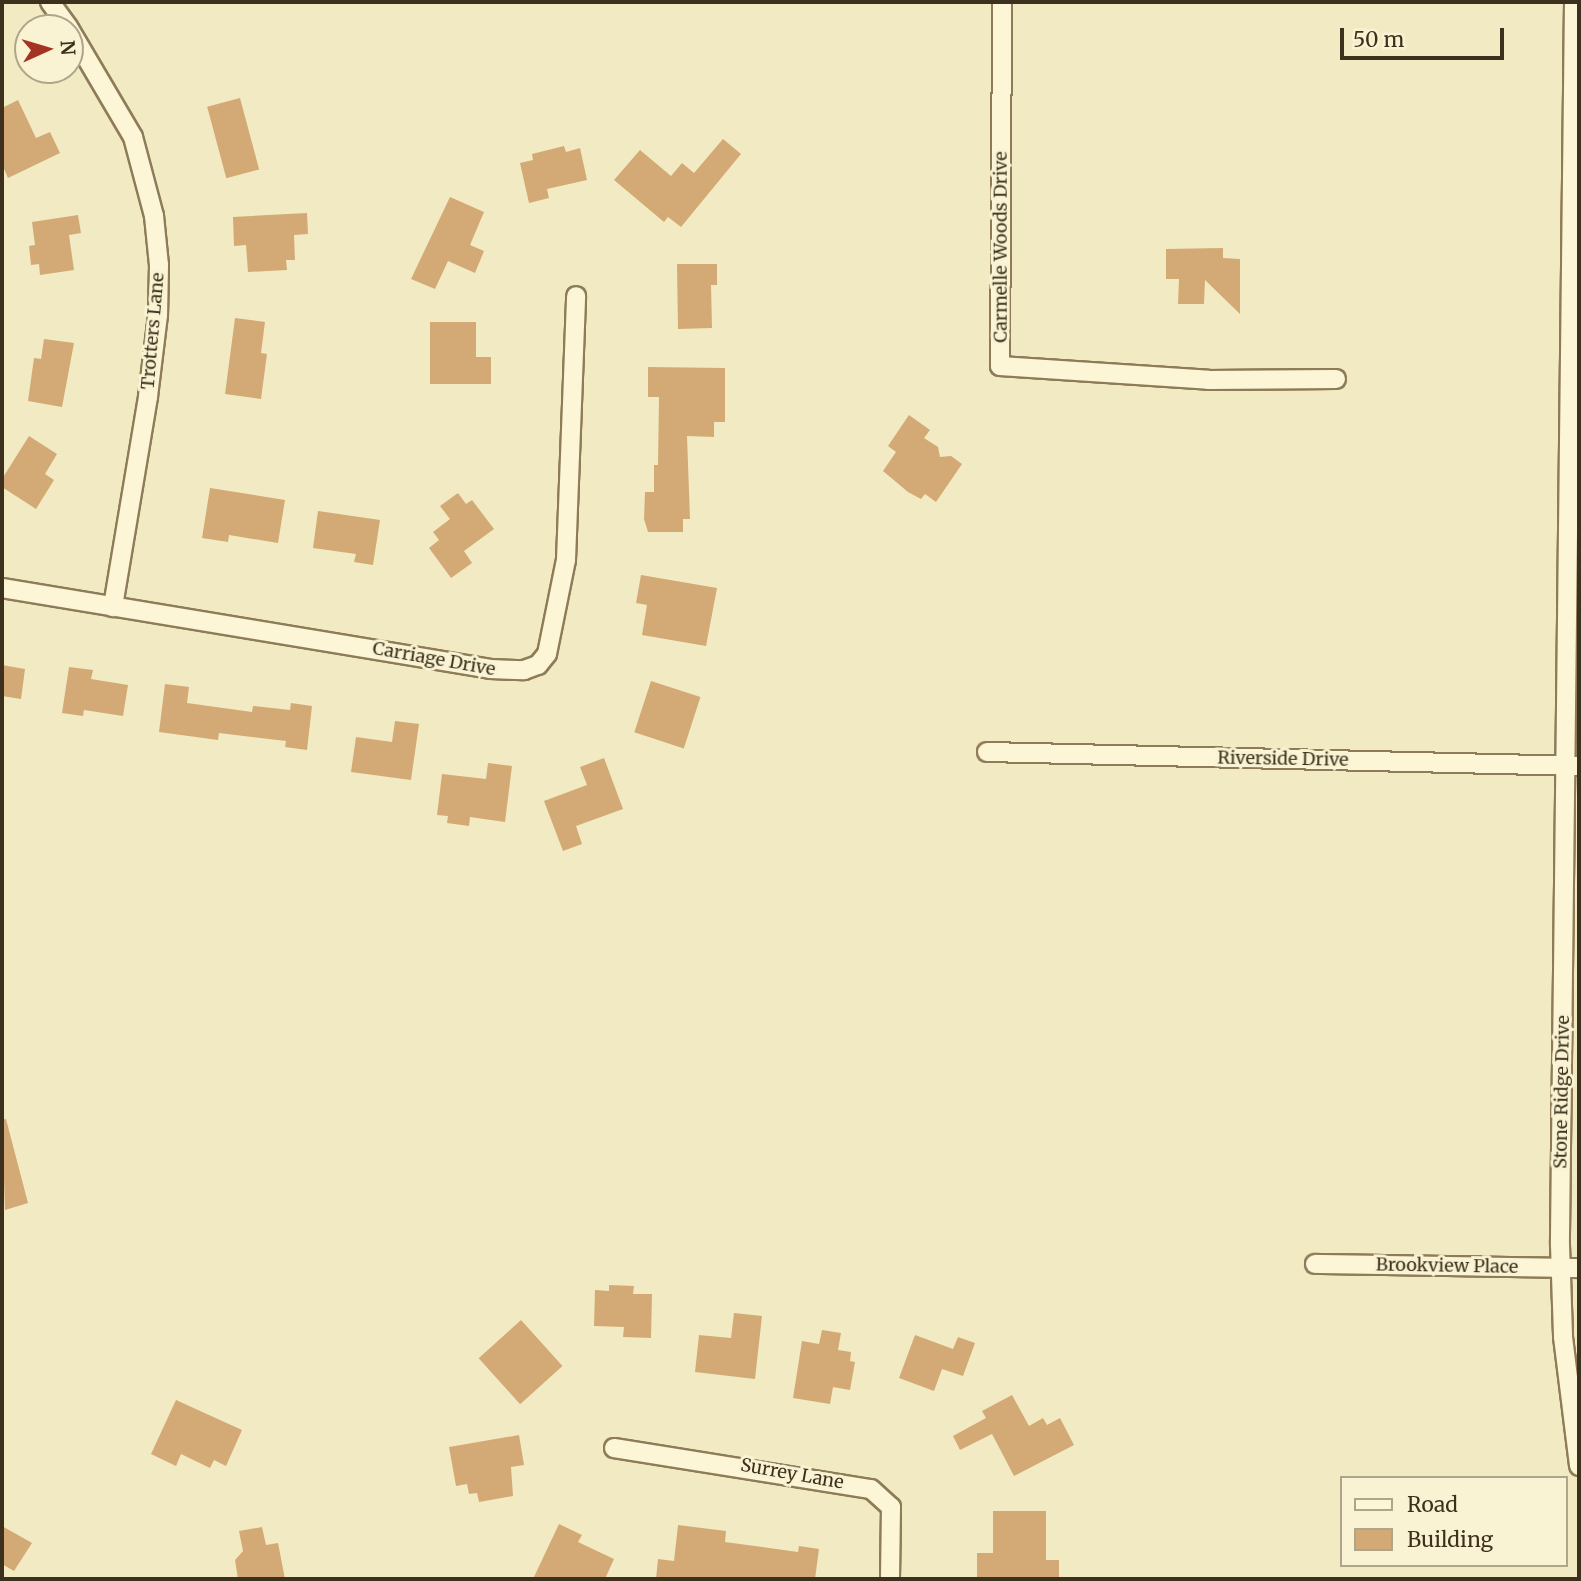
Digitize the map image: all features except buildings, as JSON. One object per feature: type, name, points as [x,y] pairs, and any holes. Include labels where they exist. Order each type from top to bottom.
[{"type":"street","name":"Carmelle Woods Drive","points":[[1002,2],[1000,366],[1209,380],[1336,379]]},
{"type":"street","points":[[1574,2],[1579,2]]},
{"type":"street","name":"Stone Ridge Drive","points":[[1574,2],[1572,766],[1560,1268],[1579,1466]]},
{"type":"street","name":"Trotters Lane","points":[[84,54],[133,136],[154,216],[159,265],[151,370],[113,607]]},
{"type":"street","name":"Carriage Drive","points":[[2,588],[490,669],[524,670],[538,664],[547,654],[566,560],[576,296]]},
{"type":"street","name":"Riverside Drive","points":[[986,752],[1572,766]]},
{"type":"street","name":"Brookview Place","points":[[1315,1264],[1579,1268]]},
{"type":"street","name":"Surrey Lane","points":[[614,1448],[871,1489],[891,1507],[890,1579]]}]
